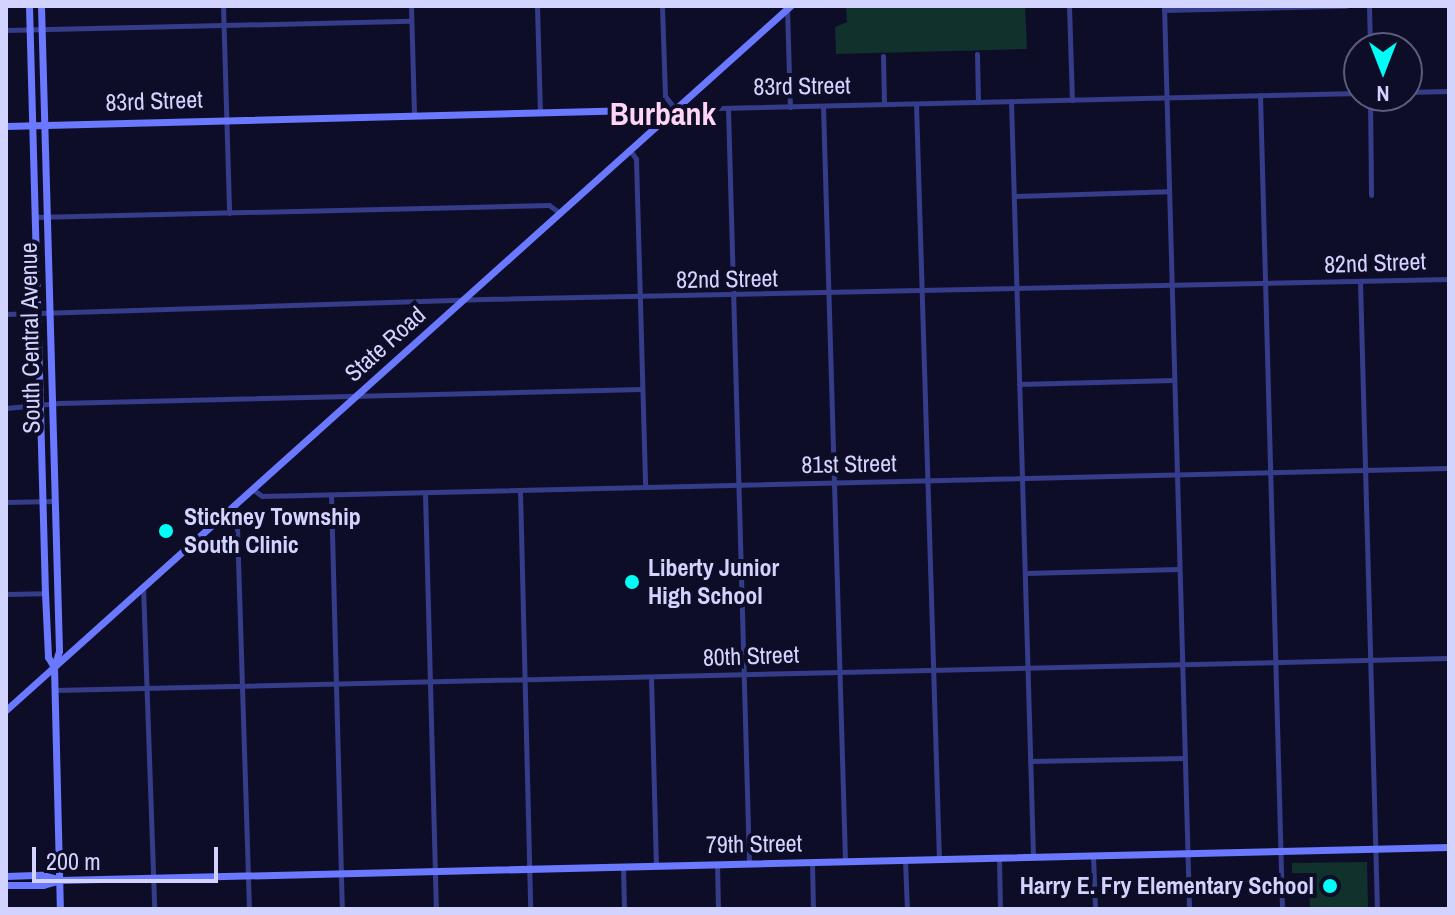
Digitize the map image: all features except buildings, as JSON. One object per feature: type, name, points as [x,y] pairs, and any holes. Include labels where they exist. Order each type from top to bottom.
[{"type":"street","name":"South Central Avenue","points":[[29,6],[45,593],[48,657],[54,667]]},
{"type":"street","name":"South Central Avenue","points":[[41,6],[59,651],[54,667],[54,690],[60,909]]},
{"type":"street","points":[[223,6],[229,213]]},
{"type":"street","points":[[411,6],[414,114]]},
{"type":"street","points":[[537,6],[540,111]]},
{"type":"street","points":[[662,6],[665,96],[675,109]]},
{"type":"street","points":[[1069,6],[1072,100]]},
{"type":"street","points":[[1189,909],[1164,8],[1346,6]]},
{"type":"street","points":[[1369,6],[1370,32]]},
{"type":"street","points":[[788,7],[790,107]]},
{"type":"street","name":"State Road","points":[[6,710],[788,7]]},
{"type":"street","points":[[6,30],[411,21]]},
{"type":"street","points":[[977,54],[978,102]]},
{"type":"street","points":[[883,56],[884,104]]},
{"type":"street","points":[[1423,92],[1449,91]]},
{"type":"street","name":"83rd Street","points":[[6,126],[1343,93]]},
{"type":"street","points":[[1260,95],[1282,909]]},
{"type":"street","points":[[1011,101],[1033,857]]},
{"type":"street","points":[[916,104],[939,859]]},
{"type":"street","points":[[823,106],[845,861]]},
{"type":"street","points":[[728,108],[749,864]]},
{"type":"street","points":[[1370,112],[1371,195]]},
{"type":"street","points":[[630,150],[636,159],[645,487]]},
{"type":"street","points":[[1014,196],[1169,191]]},
{"type":"street","points":[[35,217],[549,205],[560,213]]},
{"type":"street","name":"82nd Street","points":[[6,314],[49,310],[1449,279]]},
{"type":"street","points":[[1360,282],[1377,909]]},
{"type":"street","points":[[1019,384],[1174,380]]},
{"type":"street","points":[[6,408],[642,389]]},
{"type":"street","name":"81st Street","points":[[252,489],[262,496],[331,495],[1449,468]]},
{"type":"street","points":[[520,490],[530,909]]},
{"type":"street","points":[[425,493],[436,909]]},
{"type":"street","points":[[331,495],[342,909]]},
{"type":"street","points":[[6,502],[54,501]]},
{"type":"street","points":[[232,506],[237,527],[249,909]]},
{"type":"street","points":[[1025,573],[1179,569]]},
{"type":"street","points":[[143,586],[154,909]]},
{"type":"street","points":[[6,594],[45,593]]},
{"type":"street","name":"80th Street","points":[[54,690],[1449,658]]},
{"type":"street","points":[[651,677],[656,866]]},
{"type":"street","points":[[1030,761],[1185,758]]},
{"type":"street","name":"79th Street","points":[[6,885],[43,885],[60,880],[1449,847]]},
{"type":"street","points":[[1093,856],[1095,909]]},
{"type":"street","points":[[999,858],[1000,909]]},
{"type":"street","points":[[905,860],[907,909]]},
{"type":"street","points":[[812,862],[813,909]]},
{"type":"street","points":[[717,864],[718,909]]},
{"type":"street","points":[[623,867],[624,909]]},
{"type":"street","name":"79th Street","points":[[6,876],[42,875],[60,880]]},
{"type":"green space","points":[[846,6],[1025,6],[1027,49],[836,54],[835,27],[847,22]]},
{"type":"green space","name":"Harry E. Fry Elementary School","points":[[1367,862],[1368,909],[1310,909],[1309,873],[1292,873],[1292,863]]},
{"type":"place","name":"Stickney Township South Clinic","points":[[166,531]]},
{"type":"place","name":"Liberty Junior High School","points":[[632,582]]},
{"type":"place","name":"Harry E. Fry Elementary School","points":[[1330,886]]},
{"type":"district","name":"Burbank","points":[[663,114]]}]
